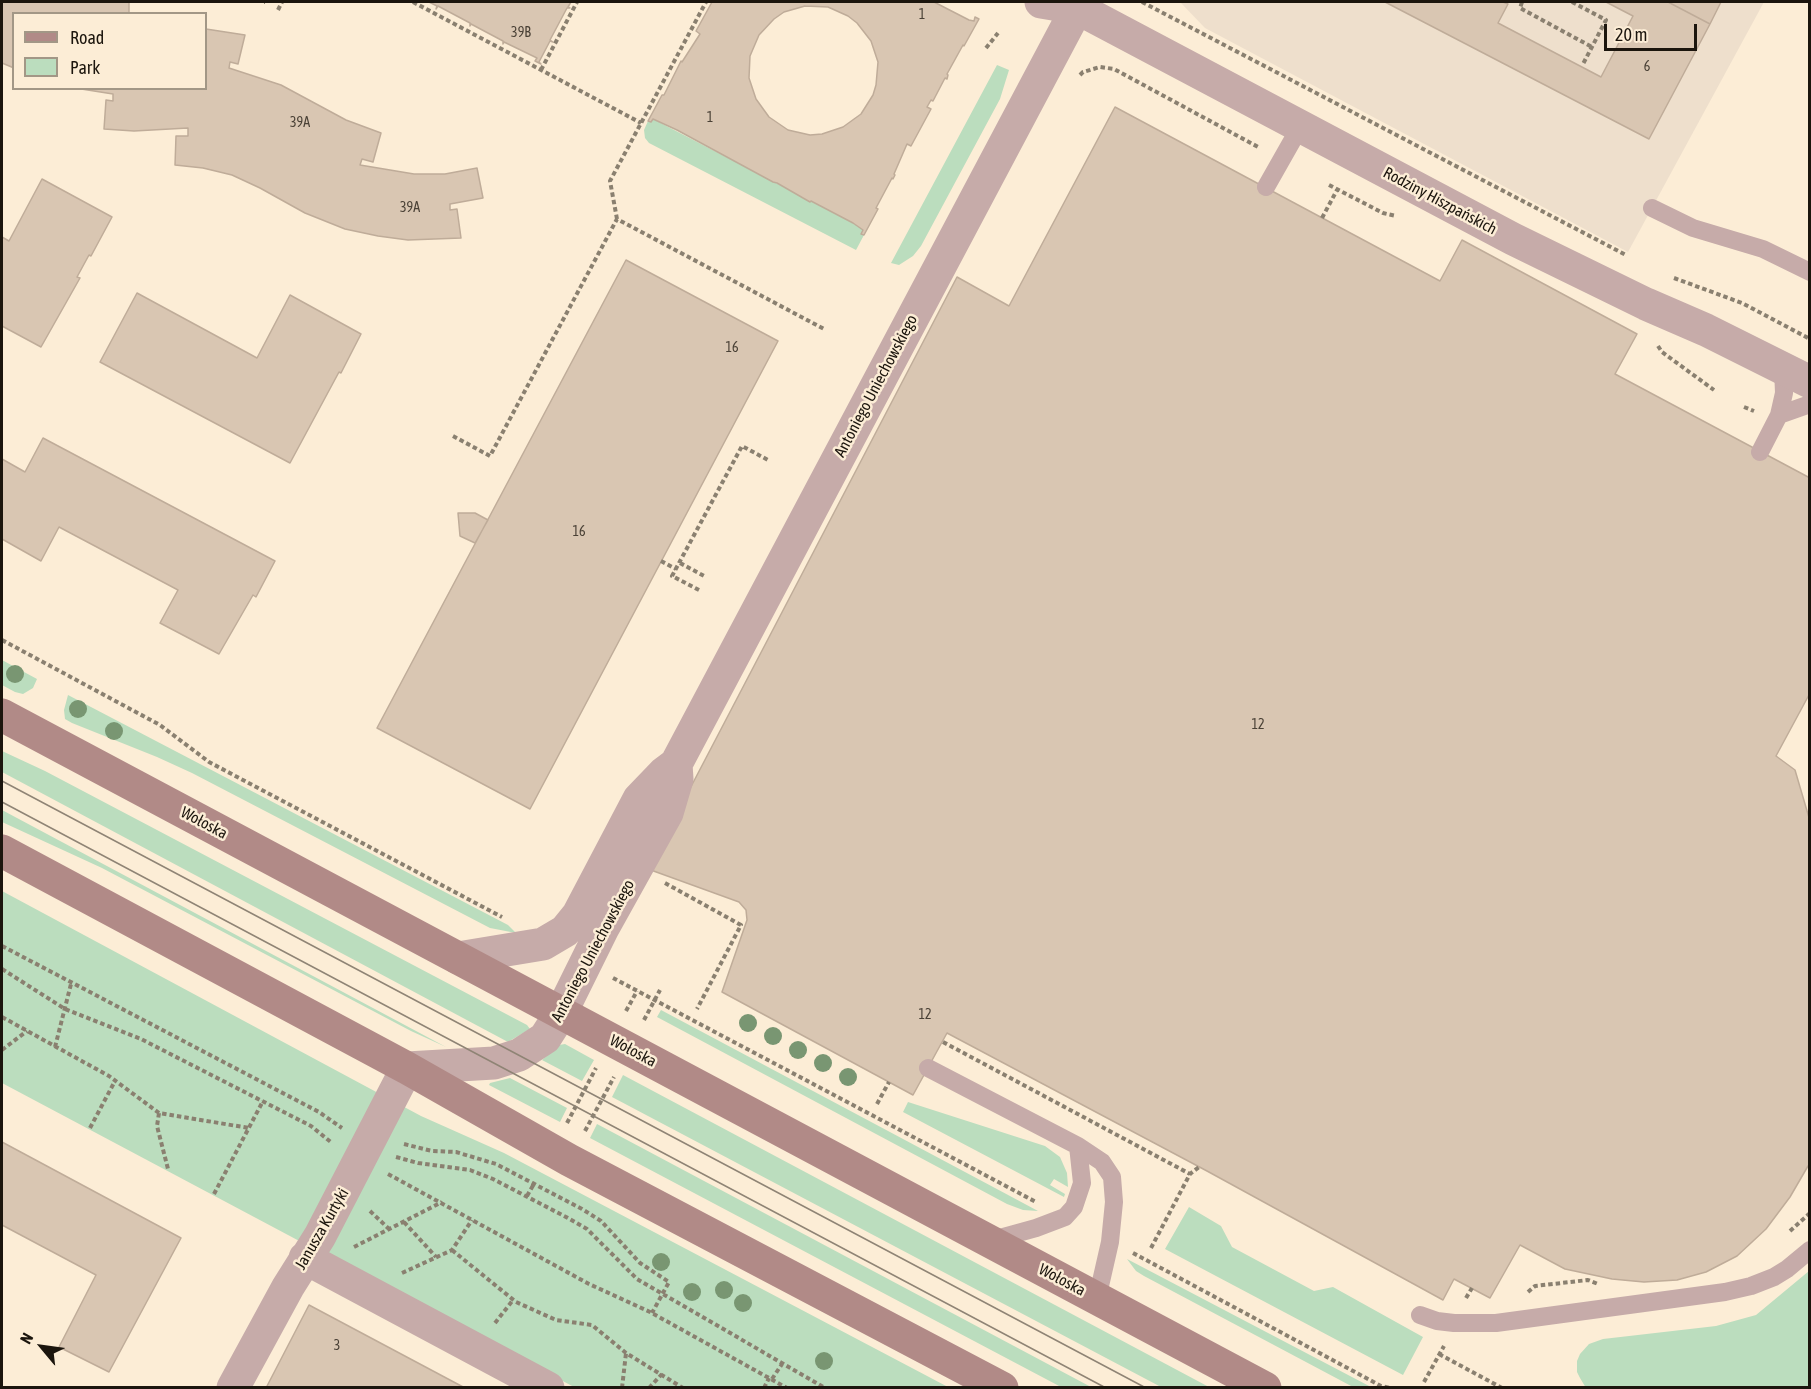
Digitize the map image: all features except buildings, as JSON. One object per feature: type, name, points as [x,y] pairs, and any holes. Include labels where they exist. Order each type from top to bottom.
[{"type":"main road","name":"Wołoska","points":[[2,715],[1265,1388]]},
{"type":"main road","points":[[2,851],[407,1068],[561,1155],[1002,1388]]},
{"type":"street","name":"Rodziny Hiszpańskich","points":[[1041,2],[1074,5],[1261,107],[1579,273],[1688,322],[1796,375]]},
{"type":"street","name":"Antoniego Uniechowskiego","points":[[458,958],[543,944],[565,931],[578,915],[626,816],[651,785],[676,764],[1074,5]]},
{"type":"street","name":"Antoniego Uniechowskiego","points":[[407,1068],[494,1063],[513,1058],[544,1038],[561,1013],[603,928],[667,813],[677,778],[676,764]]},
{"type":"street","name":"Janusza Kurtyki","points":[[233,1388],[305,1258],[379,1159],[407,1068]]},
{"type":"street","points":[[305,1258],[548,1388]]},
{"type":"lane","points":[[1261,107],[1273,122],[1280,137],[1282,159]]},
{"type":"lane","points":[[1266,188],[1300,127]]},
{"type":"lane","points":[[1652,208],[1693,228],[1763,249],[1809,273]]},
{"type":"lane","points":[[1760,452],[1779,415],[1784,393],[1796,375]]},
{"type":"lane","points":[[1779,415],[1809,404]]},
{"type":"lane","points":[[928,1068],[1077,1146],[1102,1162],[1112,1177],[1114,1202],[1110,1242],[1098,1299]]},
{"type":"lane","points":[[989,1241],[1065,1217],[1074,1207],[1083,1183],[1077,1146]]},
{"type":"lane","points":[[1420,1315],[1437,1321],[1454,1323],[1496,1323],[1725,1292],[1774,1277],[1809,1250]]},
{"type":"path","points":[[278,10],[282,2]]},
{"type":"path","points":[[413,2],[641,123]]},
{"type":"path","points":[[541,70],[577,2]]},
{"type":"path","points":[[453,436],[490,456],[617,219],[610,181],[706,2]]},
{"type":"path","points":[[1142,2],[1627,256]]},
{"type":"path","points":[[1523,2],[1520,8],[1592,47]]},
{"type":"path","points":[[1572,2],[1606,20],[1583,64]]},
{"type":"path","points":[[986,48],[998,33]]},
{"type":"path","points":[[1100,67],[1102,60]]},
{"type":"path","points":[[1074,81],[1083,72],[1100,67],[1114,69],[1261,148]]},
{"type":"path","points":[[1322,218],[1337,190]]},
{"type":"path","points":[[617,219],[824,328]]},
{"type":"path","points":[[1669,276],[1742,303],[1809,339]]},
{"type":"path","points":[[699,590],[672,576],[742,446],[768,460]]},
{"type":"path","points":[[662,561],[676,569]]},
{"type":"path","points":[[680,563],[706,577]]},
{"type":"path","points":[[2,640],[160,725],[209,762],[510,921]]},
{"type":"path","points":[[656,878],[741,925],[697,1009]]},
{"type":"path","points":[[2,946],[319,1112],[379,1159],[472,1220],[589,1284],[652,1313],[787,1388]]},
{"type":"path","points":[[2,969],[65,1009],[141,1039],[311,1126],[329,1141],[379,1159],[470,1170],[493,1179],[587,1229],[637,1279],[662,1295],[825,1388]]},
{"type":"path","points":[[612,978],[1065,1217]]},
{"type":"path","points":[[55,1047],[71,983]]},
{"type":"path","points":[[527,1197],[534,1183],[561,1155],[620,1044],[655,1000],[660,990]]},
{"type":"path","points":[[552,1193],[561,1155],[620,1044],[637,991]]},
{"type":"path","points":[[2,1017],[115,1081],[159,1113],[249,1128]]},
{"type":"path","points":[[2,1050],[27,1031]]},
{"type":"path","points":[[943,1042],[1190,1174]]},
{"type":"path","points":[[90,1128],[115,1081]]},
{"type":"path","points":[[877,1104],[889,1082]]},
{"type":"path","points":[[214,1194],[263,1101]]},
{"type":"path","points":[[159,1113],[157,1126],[168,1169]]},
{"type":"path","points":[[379,1159],[405,1144],[432,1151],[456,1152],[476,1156],[496,1164],[552,1193],[601,1221],[640,1263],[669,1282],[652,1313]]},
{"type":"path","points":[[1151,1248],[1190,1174],[1199,1167]]},
{"type":"path","points":[[348,1250],[442,1202]]},
{"type":"path","points":[[367,1207],[389,1229]]},
{"type":"path","points":[[398,1274],[452,1250],[472,1220]]},
{"type":"path","points":[[404,1222],[436,1257]]},
{"type":"path","points":[[1110,1242],[1381,1386],[1389,1388]]},
{"type":"path","points":[[452,1250],[516,1302],[556,1320],[592,1325],[626,1353],[683,1388]]},
{"type":"path","points":[[621,1388],[626,1353]]},
{"type":"path","points":[[1439,1354],[1502,1388]]},
{"type":"path","points":[[764,1388],[782,1364]]},
{"type":"path","points":[[649,1388],[662,1374]]},
{"type":"shaded area","points":[[1180,2],[1764,2],[1628,252],[1205,28]]},
{"type":"green space","points":[[997,65],[1009,70],[1000,99],[921,246],[913,256],[899,265],[891,263]]},
{"type":"green space","points":[[653,119],[853,223],[863,230],[861,234],[864,235],[856,250],[649,143],[645,138],[644,130],[648,121],[651,122]]},
{"type":"green space","points":[[2,660],[37,679],[33,688],[23,694],[2,685]]},
{"type":"green space","points":[[68,695],[508,925],[516,933],[490,928],[192,773],[72,723],[65,719],[64,710]]},
{"type":"green space","points":[[2,751],[45,771],[527,1025],[530,1029],[508,1042],[2,772]]},
{"type":"green space","points":[[2,810],[446,1047],[411,1031],[102,868],[2,822]]},
{"type":"green space","points":[[2,891],[421,1116],[504,1153],[948,1387],[574,1387],[2,1083]]},
{"type":"green space","points":[[661,1010],[1038,1211],[1023,1210],[1007,1204],[657,1017]]},
{"type":"green space","points":[[565,1044],[594,1060],[582,1081],[542,1060],[559,1045]]},
{"type":"green space","points":[[623,1075],[1209,1387],[1161,1387],[612,1097]]},
{"type":"green space","points":[[510,1078],[567,1108],[560,1122],[489,1085]]},
{"type":"green space","points":[[908,1102],[1045,1146],[1060,1157],[1067,1173],[1068,1187],[1054,1179],[1050,1185],[1065,1194],[1064,1197],[903,1112]]},
{"type":"green space","points":[[597,1124],[1091,1387],[1061,1387],[590,1138]]},
{"type":"green space","points":[[1189,1207],[1221,1226],[1232,1247],[1314,1291],[1333,1287],[1423,1337],[1403,1375],[1165,1249]]},
{"type":"green space","points":[[1127,1259],[1371,1387],[1353,1387],[1144,1276],[1136,1271]]},
{"type":"green space","points":[[1809,1271],[1809,1387],[1586,1388],[1577,1372],[1577,1361],[1580,1354],[1589,1344],[1603,1339],[1716,1326],[1756,1315]]},
{"type":"tram line","points":[[2,781],[1146,1388]]},
{"type":"tram line","points":[[2,802],[1106,1388]]}]
